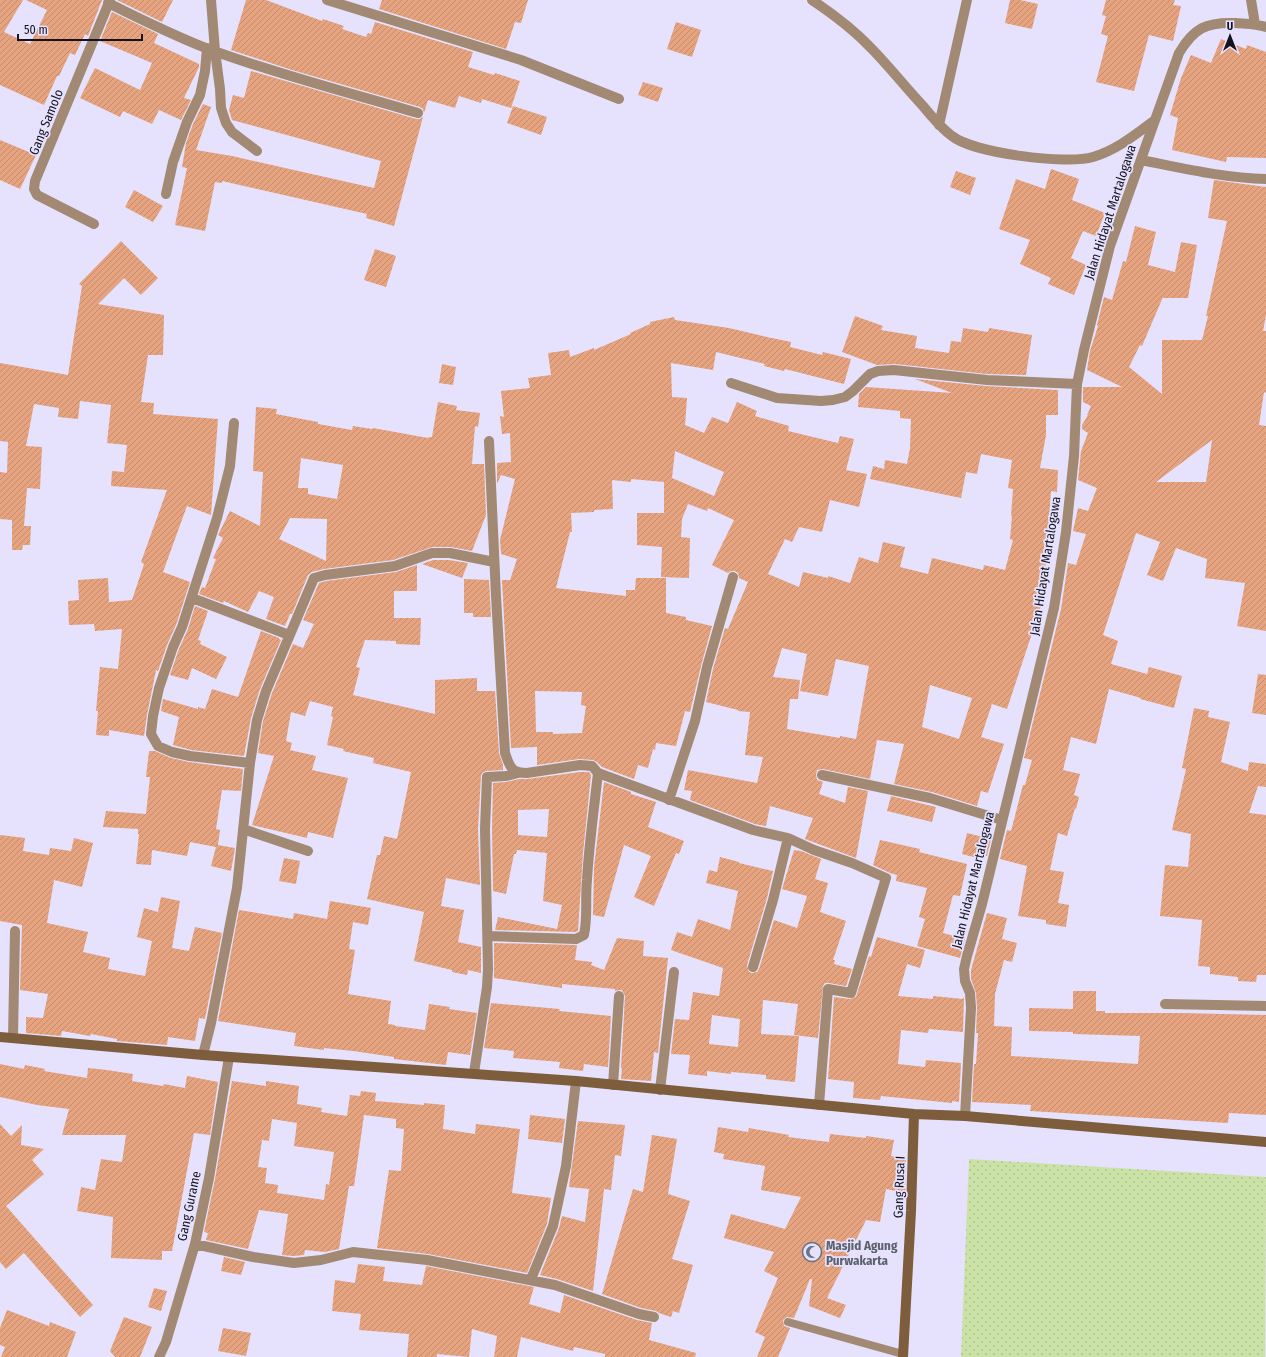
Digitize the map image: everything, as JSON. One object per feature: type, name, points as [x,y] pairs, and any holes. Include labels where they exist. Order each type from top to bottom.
[{"type":"street","points":[[211,0],[211,50],[220,89],[221,108],[226,123],[232,132],[257,151]]},
{"type":"street","points":[[327,0],[521,60],[619,99]]},
{"type":"street","points":[[812,0],[846,24],[871,48],[939,125],[963,144],[1012,155],[1076,160],[1092,157],[1113,150],[1155,120]]},
{"type":"street","points":[[939,125],[967,0]]},
{"type":"street","points":[[1251,0],[1255,24]]},
{"type":"street","points":[[109,2],[177,36],[211,50],[276,72],[418,113]]},
{"type":"street","name":"Gang Samolo","points":[[94,224],[37,195],[34,189],[35,182],[109,2]]},
{"type":"street","name":"Jalan Hidayat Martalogawa","points":[[965,1116],[971,1008],[970,993],[964,969],[982,904],[1054,608],[1066,532],[1074,456],[1077,384],[1110,246],[1179,53],[1185,43],[1203,27],[1212,24],[1255,24],[1266,27]]},
{"type":"street","points":[[166,194],[173,162],[187,122],[200,95],[211,50]]},
{"type":"street","points":[[1140,160],[1178,168],[1266,179]]},
{"type":"street","points":[[731,383],[777,398],[821,402],[844,397],[853,391],[870,374],[878,371],[894,370],[987,380],[1077,384]]},
{"type":"street","points":[[234,423],[230,466],[217,518],[192,598],[159,688],[151,734],[158,746],[172,752],[190,756],[250,763]]},
{"type":"street","points":[[489,441],[494,562],[505,753],[510,768],[518,773]]},
{"type":"street","points":[[203,1055],[211,1023],[237,888],[250,763],[257,720],[266,691],[314,578],[325,575],[395,566],[432,553],[450,553],[494,562]]},
{"type":"street","points":[[670,800],[695,721],[707,667],[733,577]]},
{"type":"street","points":[[192,598],[289,636]]},
{"type":"street","points":[[474,1073],[487,987],[488,936],[485,829],[487,777],[506,776],[518,773],[580,765],[592,766],[598,773],[753,830],[788,838],[814,850],[852,863],[886,878],[851,993],[828,989],[819,1105]]},
{"type":"street","points":[[488,936],[576,939],[584,935],[586,927],[589,842],[598,773]]},
{"type":"street","points":[[822,775],[930,798],[1002,820]]},
{"type":"street","points":[[243,829],[308,851]]},
{"type":"street","points":[[753,967],[773,900],[788,838]]},
{"type":"street","points":[[13,1038],[15,931]]},
{"type":"street","points":[[660,1090],[674,972]]},
{"type":"street","points":[[613,1085],[619,996]]},
{"type":"street","points":[[1165,1004],[1266,1006]]},
{"type":"street","points":[[0,1037],[229,1057],[576,1081],[914,1114],[965,1116],[1266,1142]]},
{"type":"street","name":"Gang Gurame","points":[[159,1357],[166,1342],[195,1244],[209,1178],[229,1057]]},
{"type":"street","points":[[532,1279],[553,1226],[566,1166],[576,1081]]},
{"type":"street","name":"Gang Rusa I","points":[[903,1356],[911,1211],[914,1114]]},
{"type":"street","points":[[195,1244],[253,1257],[294,1262],[321,1260],[354,1252],[427,1260],[532,1279],[555,1285],[639,1314],[654,1317]]},
{"type":"lane","points":[[788,1322],[903,1356]]},
{"type":"green space","points":[[969,1159],[1266,1177],[1265,1357],[961,1357]]},
{"type":"building","points":[[0,0],[23,0],[4,32],[30,44],[47,10],[26,0],[102,0],[88,36],[85,34],[75,55],[70,53],[59,76],[57,76],[44,105],[0,85]]},
{"type":"building","points":[[117,0],[173,0],[162,22]]},
{"type":"building","points":[[246,0],[266,0],[322,21],[323,19],[344,26],[342,29],[366,37],[368,33],[371,34],[375,22],[473,52],[468,67],[494,75],[495,73],[520,81],[511,108],[482,99],[481,103],[459,96],[455,108],[428,100],[424,113],[423,109],[420,107],[292,70],[231,50]]},
{"type":"building","points":[[382,0],[528,0],[521,23],[515,22],[506,49],[379,9]]},
{"type":"building","points":[[1010,0],[1020,0],[1038,4],[1032,29],[1005,23]]},
{"type":"building","points":[[1106,0],[1175,0],[1173,5],[1181,6],[1173,41],[1149,35],[1134,91],[1096,82],[1108,36],[1101,34],[1106,16],[1102,15]]},
{"type":"building","points":[[112,12],[158,34],[154,43],[199,64],[199,67],[184,98],[191,100],[181,120],[159,110],[152,124],[123,111],[120,117],[80,98],[95,68],[140,90],[152,63],[100,41]]},
{"type":"building","points":[[676,22],[701,30],[692,57],[667,49]]},
{"type":"building","points":[[1221,39],[1246,49],[1247,45],[1266,52],[1266,158],[1227,157],[1226,162],[1172,150],[1178,118],[1170,115],[1181,78],[1191,55],[1211,63]]},
{"type":"building","points":[[251,71],[416,119],[423,117],[394,226],[366,218],[367,214],[222,181],[222,183],[215,182],[205,231],[175,225],[187,168],[182,167],[186,143],[203,104],[211,107],[196,150],[232,156],[374,188],[381,161],[232,120],[229,110],[233,95],[244,98]]},
{"type":"building","points":[[643,82],[663,88],[658,102],[638,95]]},
{"type":"building","points":[[513,106],[547,117],[541,135],[507,123]]},
{"type":"building","points":[[0,140],[36,155],[20,189],[0,180]]},
{"type":"building","points":[[1051,169],[1079,179],[1072,200],[1105,213],[1096,236],[1083,231],[1071,258],[1086,265],[1074,295],[1048,284],[1051,278],[1020,264],[1030,240],[999,229],[1016,179],[1045,189]]},
{"type":"building","points":[[956,171],[976,178],[970,195],[950,187]]},
{"type":"building","points":[[1214,180],[1266,187],[1266,315],[1263,331],[1266,331],[1266,393],[1264,392],[1259,425],[1266,426],[1266,631],[1237,626],[1245,583],[1205,578],[1207,559],[1176,548],[1163,581],[1147,575],[1160,542],[1136,533],[1103,635],[1118,641],[1111,664],[1147,674],[1149,667],[1182,676],[1174,708],[1109,689],[1096,744],[1071,737],[1063,770],[1080,774],[1074,795],[1079,797],[1067,836],[1058,833],[1050,870],[1064,872],[1058,903],[1069,905],[1066,927],[1046,924],[1046,920],[1018,916],[1027,866],[1000,859],[1007,830],[1011,831],[1023,785],[1025,785],[1032,760],[1024,758],[1061,609],[1068,563],[1076,565],[1086,534],[1073,531],[1078,508],[1088,511],[1097,488],[1078,480],[1081,451],[1088,433],[1082,429],[1082,425],[1091,406],[1083,402],[1083,387],[1122,387],[1087,370],[1090,351],[1098,326],[1104,297],[1112,300],[1123,261],[1126,262],[1135,226],[1156,232],[1148,265],[1175,272],[1181,242],[1197,245],[1188,298],[1163,297],[1142,346],[1140,345],[1129,367],[1162,394],[1162,340],[1202,340],[1227,221],[1208,218]],"holes":[[[1212,440],[1206,482],[1156,482]]]},
{"type":"building","points":[[134,190],[163,206],[153,222],[125,207]]},
{"type":"building","points":[[121,241],[158,278],[141,295],[124,278],[98,304],[164,315],[163,355],[148,355],[141,402],[154,403],[153,414],[218,419],[211,515],[187,506],[163,572],[190,582],[176,625],[158,671],[156,670],[144,736],[109,730],[109,736],[96,735],[98,711],[96,711],[100,667],[118,669],[122,629],[95,631],[94,624],[69,625],[68,601],[79,600],[78,580],[108,578],[109,602],[132,600],[144,564],[141,562],[167,490],[111,486],[112,471],[124,472],[127,445],[107,443],[111,405],[80,401],[78,419],[58,417],[59,408],[34,404],[26,446],[42,447],[40,489],[27,488],[24,526],[31,526],[30,545],[23,545],[22,550],[12,550],[12,520],[0,519],[0,472],[7,473],[8,442],[0,441],[0,363],[68,375],[82,286],[79,284]]},
{"type":"building","points":[[375,249],[396,256],[386,287],[364,280]]},
{"type":"building","points":[[855,316],[883,326],[881,330],[917,336],[915,348],[949,353],[951,341],[961,342],[963,328],[988,332],[989,328],[1032,335],[1026,375],[987,374],[895,364],[877,365],[842,352]]},
{"type":"building","points":[[674,317],[675,320],[729,328],[791,342],[790,347],[822,355],[823,352],[851,359],[844,384],[785,369],[784,371],[764,366],[765,364],[716,352],[713,370],[671,363],[672,397],[687,398],[685,425],[704,433],[712,417],[728,423],[737,402],[757,411],[755,416],[789,426],[788,431],[838,443],[840,436],[854,439],[846,470],[867,474],[859,507],[830,500],[822,532],[799,527],[792,542],[785,539],[768,574],[799,587],[803,572],[828,578],[828,576],[850,583],[859,557],[878,563],[883,542],[905,547],[900,567],[928,574],[932,558],[983,570],[984,565],[1005,570],[1013,540],[1010,539],[1013,489],[1008,488],[1012,460],[981,454],[977,474],[966,472],[961,498],[870,479],[873,466],[884,469],[885,460],[907,464],[910,448],[911,419],[900,418],[900,411],[858,407],[859,394],[866,387],[952,393],[915,379],[986,386],[1058,390],[1058,415],[1046,415],[1046,435],[1040,468],[1058,470],[1057,492],[1051,491],[1043,600],[1007,709],[992,704],[981,737],[1004,744],[988,793],[981,791],[977,806],[932,792],[894,784],[904,744],[877,740],[870,779],[823,769],[817,770],[816,774],[817,780],[823,782],[819,794],[845,803],[848,787],[868,791],[856,858],[805,839],[813,818],[770,806],[766,826],[755,824],[690,800],[692,791],[684,790],[688,770],[757,783],[763,757],[745,755],[750,712],[738,711],[706,702],[713,669],[725,628],[728,629],[748,582],[739,578],[738,573],[735,571],[728,573],[712,565],[734,520],[708,508],[707,511],[688,504],[682,519],[681,537],[690,538],[689,578],[661,577],[662,547],[637,545],[637,513],[664,513],[664,482],[631,479],[631,482],[612,480],[613,509],[571,513],[572,532],[570,532],[556,588],[626,596],[626,590],[635,590],[636,578],[666,578],[666,613],[686,617],[686,620],[712,626],[690,712],[685,711],[676,746],[656,743],[648,768],[638,765],[634,779],[602,767],[593,760],[579,759],[537,765],[537,747],[511,748],[502,580],[510,580],[517,559],[501,554],[500,540],[515,479],[501,475],[497,484],[497,463],[511,462],[510,433],[502,434],[500,416],[504,417],[501,391],[530,388],[528,378],[551,375],[548,353],[569,350],[570,357],[594,348],[594,350],[631,334],[630,333],[650,324],[650,322]],"holes":[[[675,451],[724,472],[714,496],[672,478]],[[782,648],[807,654],[800,691],[828,696],[836,659],[869,666],[856,739],[840,736],[840,738],[787,729],[790,699],[798,699],[800,680],[773,677]],[[930,685],[972,698],[959,739],[922,727]],[[535,691],[582,692],[581,705],[586,706],[582,733],[553,734],[553,732],[536,732]]]},
{"type":"building","points":[[442,364],[456,367],[453,385],[439,383]]},
{"type":"building","points":[[438,402],[457,406],[456,410],[480,413],[478,427],[475,426],[472,464],[484,464],[486,515],[472,551],[451,547],[432,547],[393,560],[324,569],[312,572],[308,575],[292,614],[290,614],[285,626],[266,619],[274,597],[259,591],[248,612],[224,601],[223,603],[199,594],[202,587],[205,588],[216,559],[213,558],[223,538],[218,535],[230,511],[260,526],[263,472],[253,471],[256,407],[277,409],[276,414],[352,430],[353,426],[428,438],[432,437]],"holes":[[[301,458],[343,465],[337,499],[308,494],[308,488],[298,488]],[[290,518],[327,519],[326,561],[279,539]]]},
{"type":"building","points":[[433,560],[449,560],[468,563],[462,578],[422,564]]},
{"type":"building","points":[[417,565],[417,591],[394,591],[394,618],[421,618],[420,645],[396,644],[396,641],[365,640],[356,667],[360,668],[353,695],[435,714],[435,680],[477,678],[477,691],[495,691],[499,753],[503,770],[486,771],[482,773],[481,776],[478,829],[480,885],[446,878],[441,906],[464,910],[458,942],[481,947],[481,973],[468,970],[467,975],[414,961],[424,912],[367,899],[377,855],[380,855],[384,836],[397,839],[411,772],[373,763],[374,758],[343,751],[344,749],[327,745],[333,717],[331,716],[333,707],[310,701],[305,716],[291,712],[286,741],[292,743],[290,750],[316,756],[312,770],[348,778],[333,838],[308,832],[307,838],[252,825],[274,756],[258,753],[263,721],[272,693],[293,644],[303,648],[314,624],[303,620],[319,583],[396,572]]},
{"type":"building","points":[[464,579],[489,580],[491,617],[473,617],[473,613],[464,613]]},
{"type":"building","points":[[195,606],[208,611],[198,640],[201,641],[200,644],[227,657],[216,679],[192,668],[188,680],[170,675],[188,629]]},
{"type":"building","points":[[261,631],[281,640],[260,689],[251,718],[244,756],[191,750],[173,745],[179,717],[161,711],[163,699],[198,709],[198,707],[205,709],[212,689],[238,697]]},
{"type":"building","points":[[1258,674],[1266,675],[1266,715],[1252,713]]},
{"type":"building","points":[[1194,708],[1209,711],[1208,717],[1230,722],[1221,762],[1248,771],[1249,762],[1266,764],[1266,787],[1258,786],[1249,813],[1266,815],[1266,975],[1257,975],[1256,982],[1238,981],[1238,977],[1210,974],[1210,967],[1198,966],[1202,920],[1160,916],[1165,865],[1188,867],[1191,834],[1172,830],[1186,769],[1182,768]]},
{"type":"building","points":[[149,751],[155,751],[171,758],[189,762],[243,769],[241,791],[222,790],[216,829],[220,830],[218,845],[235,848],[231,871],[211,866],[216,847],[190,842],[187,856],[152,850],[151,865],[136,864],[139,834],[138,829],[103,827],[106,811],[146,814],[150,777],[146,777]]},
{"type":"building","points":[[580,772],[589,772],[591,775],[583,853],[578,931],[575,932],[495,930],[498,917],[557,929],[562,905],[543,901],[547,853],[517,850],[516,854],[514,854],[506,894],[493,891],[493,783]],"holes":[[[549,809],[547,837],[518,835],[518,810]]]},
{"type":"building","points":[[604,782],[631,792],[631,794],[656,802],[648,827],[684,841],[679,854],[676,853],[654,906],[634,897],[651,856],[624,845],[604,917],[593,915],[594,867]]},
{"type":"building","points":[[891,796],[936,807],[932,822],[887,811]]},
{"type":"building","points":[[967,833],[991,839],[987,856],[982,854],[981,859],[962,854]]},
{"type":"building","points":[[0,835],[25,838],[23,851],[49,855],[50,848],[71,851],[74,838],[93,843],[82,887],[54,880],[47,923],[88,932],[83,952],[110,958],[108,969],[145,976],[152,941],[137,937],[144,908],[158,912],[161,897],[180,901],[172,948],[189,951],[195,927],[222,933],[205,1019],[199,1018],[195,1041],[168,1037],[167,1045],[117,1041],[117,1039],[91,1034],[90,1036],[62,1031],[61,1036],[26,1033],[26,1017],[43,1018],[48,994],[20,990],[22,925],[0,921]]},
{"type":"building","points":[[880,840],[920,849],[919,852],[967,864],[960,896],[953,895],[943,933],[965,939],[960,958],[917,946],[925,919],[919,917],[927,888],[896,881],[897,875],[873,865]]},
{"type":"building","points":[[794,850],[801,851],[821,859],[815,879],[828,883],[820,912],[846,921],[833,960],[835,960],[834,964],[852,969],[846,986],[825,983],[823,986],[818,1038],[794,1035],[798,1004],[763,1000],[761,1034],[799,1036],[795,1082],[766,1079],[766,1075],[731,1072],[731,1074],[707,1071],[707,1076],[688,1074],[690,1055],[671,1054],[675,1019],[689,1020],[693,992],[719,996],[723,968],[671,950],[677,932],[692,937],[698,919],[730,930],[738,891],[706,883],[709,870],[717,872],[720,857],[773,871],[767,898],[747,965],[749,972],[757,972],[774,920],[797,928],[807,896],[782,889]],"holes":[[[712,1015],[740,1019],[738,1047],[709,1044]]]},
{"type":"building","points":[[284,858],[300,861],[296,884],[279,881]]},
{"type":"building","points":[[330,901],[371,908],[368,925],[353,922],[349,949],[355,950],[348,994],[391,1001],[388,1024],[395,1026],[425,1030],[429,1004],[450,1007],[449,1009],[477,1013],[470,1055],[448,1052],[446,1065],[394,1059],[394,1057],[353,1051],[324,1048],[324,1050],[294,1046],[296,1033],[218,1021],[239,910],[293,919],[294,913],[327,919]]},
{"type":"building","points":[[987,913],[1007,918],[1002,939],[1017,943],[1012,962],[1004,960],[995,994],[994,1026],[1012,1027],[1011,1056],[1138,1064],[1140,1036],[1029,1031],[1029,1008],[1073,1009],[1073,991],[1096,991],[1096,1011],[1105,1011],[1105,1013],[1266,1015],[1266,1115],[1229,1113],[1228,1123],[1030,1111],[1031,1105],[972,1102],[974,1064],[976,1064],[978,1033],[976,1033],[976,993],[971,979],[971,970]]},
{"type":"building","points":[[877,937],[925,950],[920,968],[907,964],[898,996],[933,999],[933,996],[963,999],[964,997],[963,1032],[929,1029],[928,1033],[901,1030],[898,1064],[925,1067],[926,1060],[961,1063],[959,1102],[952,1101],[952,1103],[881,1096],[880,1100],[853,1098],[854,1082],[828,1079],[834,997],[850,999],[856,997],[869,956],[871,957]]},
{"type":"building","points":[[617,938],[644,941],[643,956],[668,958],[658,1053],[654,1052],[651,1081],[621,1079],[625,996],[622,990],[615,991],[615,989],[562,984],[562,988],[494,978],[494,943],[577,945],[575,960],[592,962],[591,965],[604,970]]},
{"type":"building","points":[[491,1003],[560,1009],[559,1011],[611,1016],[608,1067],[584,1064],[583,1071],[559,1068],[560,1062],[513,1058],[514,1051],[484,1048]]},
{"type":"building","points":[[0,1064],[24,1069],[25,1065],[45,1069],[44,1071],[87,1078],[88,1068],[107,1070],[133,1074],[132,1081],[163,1086],[164,1084],[185,1088],[187,1076],[218,1082],[210,1135],[194,1133],[172,1251],[162,1251],[162,1260],[111,1258],[113,1217],[77,1211],[81,1187],[95,1190],[101,1159],[122,1162],[126,1135],[62,1135],[69,1109],[37,1105],[0,1097]]},
{"type":"building","points":[[232,1081],[266,1086],[266,1081],[299,1086],[297,1104],[322,1108],[321,1112],[347,1116],[350,1095],[360,1096],[361,1091],[376,1093],[375,1101],[445,1105],[443,1129],[475,1134],[476,1124],[520,1129],[512,1193],[551,1198],[547,1224],[527,1273],[428,1254],[377,1248],[389,1170],[401,1171],[404,1129],[396,1128],[396,1119],[364,1115],[354,1186],[349,1186],[339,1249],[325,1252],[305,1250],[304,1255],[282,1255],[288,1214],[259,1210],[248,1249],[206,1240],[208,1233],[204,1232]],"holes":[[[272,1119],[297,1123],[294,1146],[334,1152],[329,1185],[326,1184],[324,1200],[277,1193],[278,1185],[265,1183],[267,1168],[258,1167],[262,1140],[269,1141]]]},
{"type":"building","points":[[530,1115],[565,1119],[562,1143],[528,1139]]},
{"type":"building","points":[[578,1121],[625,1125],[621,1156],[615,1155],[611,1190],[604,1189],[593,1291],[540,1275],[559,1228],[562,1216],[585,1222],[589,1189],[569,1187]]},
{"type":"building","points":[[0,1124],[11,1136],[22,1125],[21,1145],[44,1149],[32,1160],[44,1174],[6,1206],[93,1305],[80,1317],[24,1253],[6,1269],[0,1262]]},
{"type":"building","points":[[718,1127],[748,1132],[749,1128],[789,1135],[788,1137],[829,1142],[830,1134],[866,1138],[866,1136],[894,1140],[891,1156],[906,1159],[905,1193],[886,1189],[880,1222],[866,1220],[827,1298],[846,1305],[840,1318],[809,1306],[812,1279],[810,1279],[794,1318],[787,1317],[783,1320],[784,1326],[790,1328],[778,1357],[757,1357],[765,1337],[755,1332],[778,1278],[764,1271],[774,1252],[724,1238],[731,1214],[785,1229],[801,1197],[761,1190],[765,1166],[723,1159],[724,1154],[714,1152]]},
{"type":"building","points":[[652,1135],[677,1139],[668,1194],[690,1201],[672,1259],[693,1265],[679,1313],[673,1311],[671,1317],[602,1294],[633,1189],[643,1192]]},
{"type":"building","points":[[224,1257],[245,1262],[241,1275],[221,1271]]},
{"type":"building","points":[[358,1264],[385,1267],[383,1281],[422,1285],[426,1266],[534,1287],[529,1304],[560,1313],[564,1295],[637,1320],[652,1323],[649,1340],[696,1353],[695,1357],[605,1357],[605,1354],[574,1347],[573,1351],[521,1337],[517,1357],[494,1357],[497,1336],[472,1329],[469,1357],[437,1354],[437,1357],[407,1357],[409,1334],[359,1330],[361,1314],[332,1311],[335,1280],[355,1283]]},
{"type":"building","points":[[154,1288],[167,1291],[161,1311],[148,1307]]},
{"type":"building","points":[[7,1310],[49,1326],[50,1322],[76,1332],[67,1357],[1,1357],[5,1347],[0,1345],[0,1328]]},
{"type":"building","points":[[124,1317],[152,1327],[140,1357],[115,1357],[110,1351]]},
{"type":"building","points":[[223,1328],[251,1333],[246,1356],[218,1351]]},
{"type":"place","name":"Masjid Agung Purwakarta","points":[[812,1252]]}]
